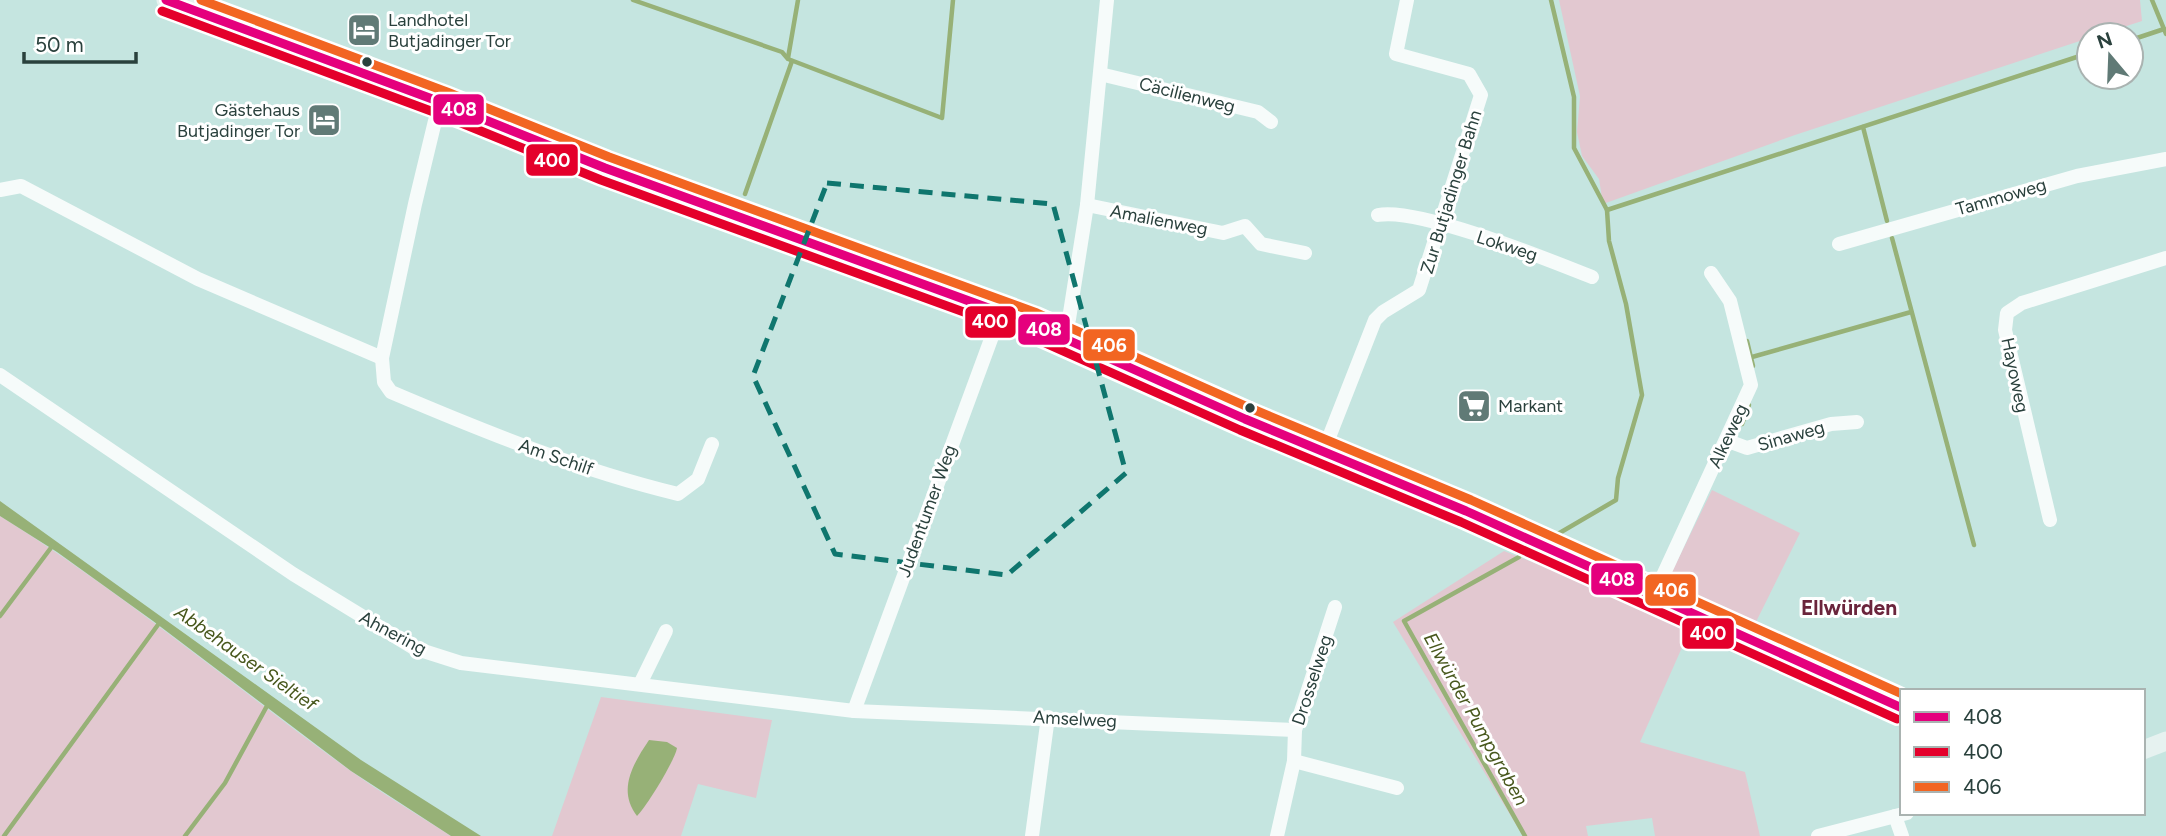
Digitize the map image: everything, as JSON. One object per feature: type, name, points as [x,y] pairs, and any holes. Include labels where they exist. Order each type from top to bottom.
[{"type":"main road","points":[[166,0],[443,103],[605,168],[1062,337],[1654,595],[1900,707]]},
{"type":"main road","points":[[2145,749],[2166,741]]},
{"type":"street","points":[[1062,337],[1069,320],[1087,205],[1107,0]]},
{"type":"street","name":"Zur Butjadinger Bahn","points":[[1324,450],[1375,320],[1382,312],[1419,290],[1481,95],[1469,74],[1396,54],[1407,0]]},
{"type":"street","name":"Cäcilienweg","points":[[1100,74],[1258,112],[1271,122]]},
{"type":"street","points":[[0,190],[21,186],[198,279],[382,358],[415,204],[435,121],[443,103]]},
{"type":"street","name":"Tammoweg","points":[[1839,244],[2077,176],[2166,159]]},
{"type":"street","name":"Amalienweg","points":[[1087,205],[1223,233],[1245,226],[1261,244],[1305,253]]},
{"type":"street","name":"Lokweg","points":[[1378,215],[1389,213],[1441,225],[1521,249],[1592,277]]},
{"type":"street","name":"Hayoweg","points":[[2050,520],[2005,330],[2007,313],[2022,303],[2166,258]]},
{"type":"street","name":"Alkeweg","points":[[1654,595],[1728,441],[1751,385],[1730,301],[1711,273]]},
{"type":"street","name":"Judentumer Weg","points":[[854,710],[1000,312]]},
{"type":"street","name":"Am Schilf","points":[[382,358],[384,382],[391,392],[484,432],[628,482],[678,494],[698,480],[712,444]]},
{"type":"street","name":"Ahnering","points":[[0,375],[293,574],[414,648],[461,663],[854,710]]},
{"type":"street","name":"Sinaweg","points":[[1728,441],[1747,448],[1831,424],[1857,422]]},
{"type":"street","name":"Drosselweg","points":[[1276,836],[1294,761],[1295,730],[1335,607]]},
{"type":"street","points":[[640,684],[666,631]]},
{"type":"street","name":"Amselweg","points":[[854,710],[1295,730]]},
{"type":"street","points":[[1032,836],[1048,718]]},
{"type":"street","points":[[1294,761],[1397,788]]},
{"type":"street","points":[[1818,836],[1901,815],[1902,836]]},
{"type":"highlighted area","points":[[827,183],[1053,204],[1126,473],[1007,575],[835,554],[753,376]]},
{"type":"shaded area","points":[[1559,0],[2140,0],[2142,21],[2075,21],[2075,43],[1795,135],[1603,204],[1599,179],[1582,156],[1577,132],[1580,96]]},
{"type":"shaded area","points":[[1712,490],[1800,533],[1754,626],[1666,584]]},
{"type":"shaded area","points":[[0,501],[361,760],[481,836],[451,836],[351,771],[153,621],[57,552],[0,516]]},
{"type":"shaded area","points":[[0,516],[133,607],[348,769],[451,836],[0,836]]},
{"type":"shaded area","points":[[1504,551],[1692,625],[1640,742],[1745,772],[1760,836],[1655,836],[1652,818],[1586,826],[1588,836],[1523,836],[1393,622]]},
{"type":"shaded area","points":[[601,697],[772,720],[756,798],[698,784],[681,836],[552,836]]},
{"type":"shaded area","points":[[649,740],[667,742],[677,748],[660,783],[637,816],[628,797],[628,787],[633,768]]},
{"type":"waterway","points":[[633,0],[782,52],[788,59],[942,118],[953,0]]},
{"type":"waterway","points":[[788,58],[798,0]]},
{"type":"waterway","name":"Ellwürder Pumpgraben","points":[[1551,0],[1574,97],[1574,148],[1607,210],[1609,241],[1626,304],[1642,395],[1618,478],[1616,500],[1556,535]]},
{"type":"waterway","points":[[2152,0],[2166,34]]},
{"type":"waterway","points":[[2145,35],[2164,29]]},
{"type":"waterway","points":[[1607,210],[2075,58]]},
{"type":"waterway","points":[[745,194],[792,61]]},
{"type":"waterway","points":[[1863,127],[1887,221]]},
{"type":"waterway","points":[[1892,238],[1974,545]]},
{"type":"waterway","points":[[1752,357],[1911,312]]},
{"type":"waterway","points":[[1747,341],[1753,366]]},
{"type":"waterway","points":[[1742,424],[1749,405]]},
{"type":"waterway","points":[[0,616],[53,545]]},
{"type":"waterway","name":"Ellwürder Pumpgraben","points":[[1519,557],[1404,621],[1525,836]]},
{"type":"waterway","points":[[4,836],[160,622]]},
{"type":"waterway","points":[[185,836],[225,783],[268,704]]},
{"type":"transit line","name":"408","points":[[166,0],[443,103],[605,168],[1032,324],[1245,419],[1466,511],[1900,707]]},
{"type":"transit line","name":"406","points":[[201,0],[447,92],[609,157],[1037,313],[1250,408],[1471,500],[1900,693]]},
{"type":"transit line","name":"400","points":[[162,11],[439,114],[601,180],[1027,335],[1240,430],[1461,522],[1897,719]]},
{"type":"place","name":"Landhotel Butjadinger Tor","points":[[364,30]]},
{"type":"place","name":"Gästehaus Butjadinger Tor","points":[[324,120]]},
{"type":"place","name":"Markant","points":[[1474,406]]},
{"type":"district","name":"Ellwürden","points":[[1849,607]]},
{"type":"water label","name":"Abbehauser Sieltief","points":[[246,658]]}]
